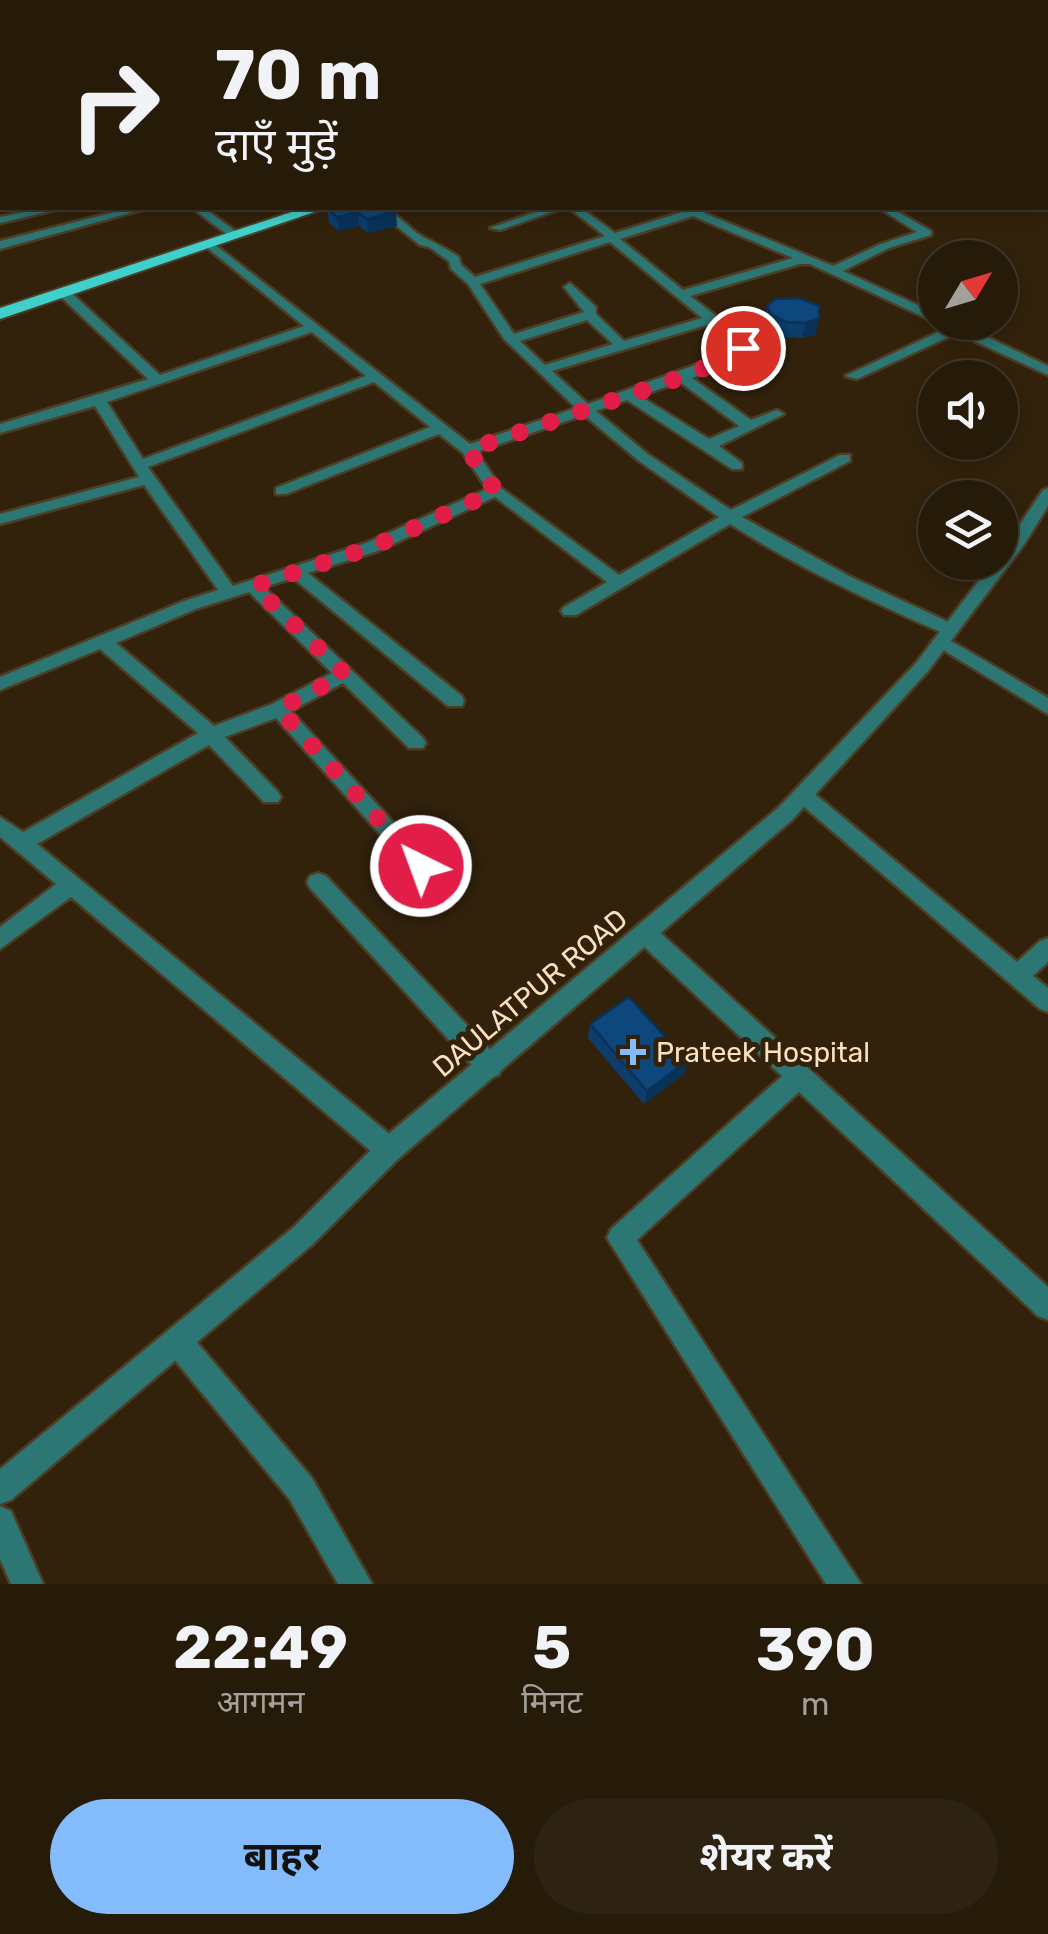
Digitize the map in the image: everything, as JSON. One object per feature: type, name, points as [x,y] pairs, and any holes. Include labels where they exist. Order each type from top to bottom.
[{"type":"highway","points":[[0,314],[312,210]]},
{"type":"street","points":[[0,220],[47,210]]},
{"type":"street","points":[[101,210],[109,216]]},
{"type":"street","points":[[0,245],[134,210]]},
{"type":"street","points":[[201,210],[236,236]]},
{"type":"street","points":[[383,210],[424,243],[432,243],[455,260],[455,266],[474,282],[494,321],[585,411],[728,518],[945,635],[1048,706]]},
{"type":"street","points":[[496,228],[551,210]]},
{"type":"street","points":[[468,450],[682,377],[738,354],[743,348],[577,210]]},
{"type":"street","points":[[474,282],[700,210]]},
{"type":"street","points":[[834,271],[895,242],[927,234],[887,210]]},
{"type":"street","points":[[692,212],[918,310]]},
{"type":"street","points":[[209,244],[468,450],[496,491],[618,582]]},
{"type":"street","points":[[680,294],[788,261],[812,261]]},
{"type":"street","points":[[512,339],[589,315],[592,310],[570,287]]},
{"type":"street","points":[[62,292],[159,380]]},
{"type":"street","points":[[589,315],[622,346]]},
{"type":"street","points":[[542,370],[711,319]]},
{"type":"street","points":[[0,428],[100,400],[314,327]]},
{"type":"street","points":[[852,376],[922,340]]},
{"type":"street","points":[[983,340],[1048,370]]},
{"type":"street","points":[[682,377],[749,426]]},
{"type":"street","points":[[0,519],[144,472],[373,378]]},
{"type":"street","points":[[628,395],[737,466]]},
{"type":"street","points":[[100,400],[144,472],[229,593]]},
{"type":"street","points":[[708,445],[777,414]]},
{"type":"street","points":[[281,492],[438,429]]},
{"type":"street","points":[[570,612],[728,518],[845,458]]},
{"type":"street","points":[[0,684],[229,593],[372,547],[496,491]]},
{"type":"street","name":"DAULATPUR ROAD","points":[[0,1489],[304,1235],[389,1150],[804,795],[922,668],[1017,544],[1047,496]]},
{"type":"street","points":[[297,573],[455,702]]},
{"type":"street","points":[[254,586],[416,744]]},
{"type":"street","points":[[102,641],[212,736],[271,797]]},
{"type":"street","points":[[22,843],[212,736],[279,709],[345,674]]},
{"type":"street","points":[[279,709],[421,866]]},
{"type":"street","points":[[804,795],[1048,1002]]},
{"type":"street","points":[[0,826],[389,1150]]},
{"type":"street","points":[[318,882],[490,1067]]},
{"type":"street","points":[[0,940],[71,885]]},
{"type":"street","points":[[646,934],[1048,1306]]},
{"type":"street","points":[[1017,976],[1048,948]]},
{"type":"street","points":[[799,1076],[620,1238],[845,1584]]},
{"type":"street","points":[[179,1342],[301,1489],[356,1584]]},
{"type":"street","points":[[0,1522],[27,1584]]},
{"type":"building","points":[[329,210],[396,211],[367,219],[357,212],[337,217]]},
{"type":"building","points":[[799,298],[819,306],[819,318],[806,323],[786,322],[771,315],[767,306],[775,299]]},
{"type":"building","points":[[629,997],[687,1061],[647,1091],[590,1024]]},
{"type":"place","name":"Prateek Hospital","points":[[633,1052]]},
{"type":"route","points":[[421,866],[279,709],[345,674],[254,586],[372,547],[496,491],[468,450],[682,377],[738,354],[743,348]]}]
